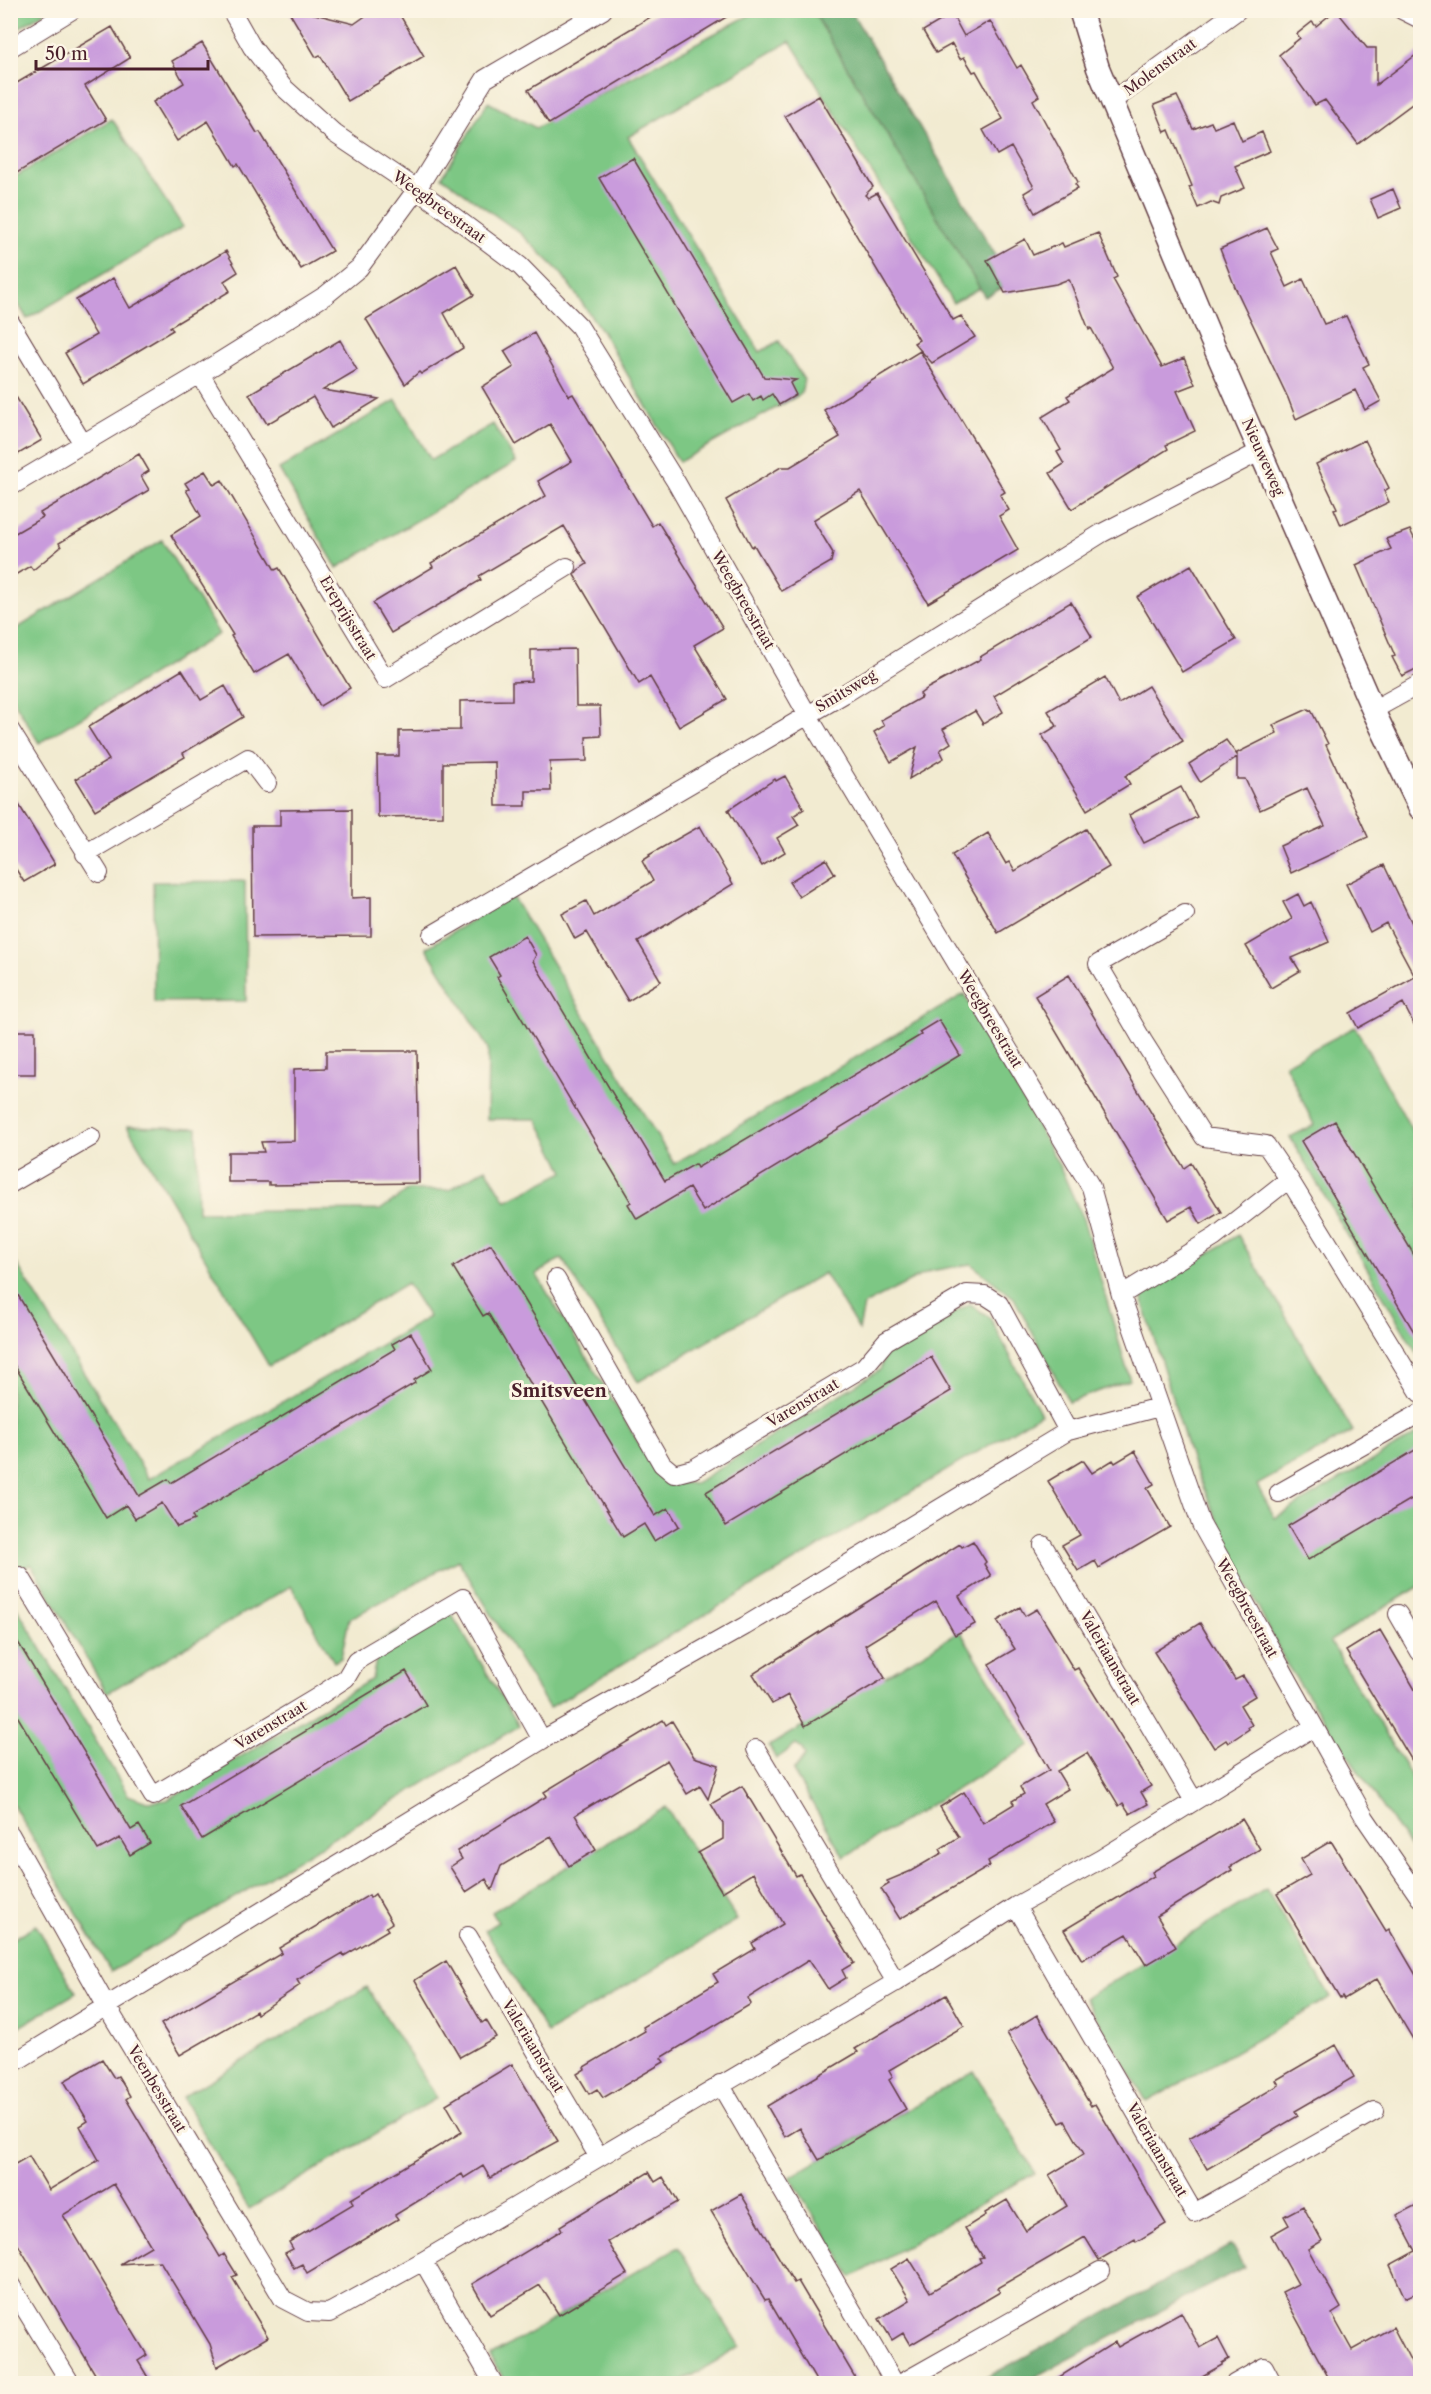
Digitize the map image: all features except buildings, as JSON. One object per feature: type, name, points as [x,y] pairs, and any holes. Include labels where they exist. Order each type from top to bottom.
[{"type":"street","points":[[10,48],[72,10]]},
{"type":"street","name":"Weegbreestraat","points":[[231,10],[252,47],[283,87],[335,134],[417,189],[520,266],[579,326],[676,482],[807,714],[1090,1187],[1121,1295],[1201,1524],[1312,1728],[1365,1818],[1420,1898]]},
{"type":"street","points":[[10,487],[200,374],[326,295],[359,268],[417,189],[485,79],[603,10]]},
{"type":"street","name":"Nieuweweg","points":[[1080,10],[1111,102],[1211,339],[1373,710],[1420,808]]},
{"type":"street","name":"Molenstraat","points":[[1111,102],[1238,10]]},
{"type":"street","points":[[1402,10],[1420,19]]},
{"type":"street","points":[[10,322],[83,444]]},
{"type":"street","name":"Ereprijsstraat","points":[[200,374],[385,679],[567,567]]},
{"type":"street","name":"Smitsweg","points":[[432,935],[844,694],[1102,533],[1261,451]]},
{"type":"street","points":[[1373,710],[1420,684]]},
{"type":"street","points":[[10,730],[99,873]]},
{"type":"street","points":[[86,854],[248,758],[267,783]]},
{"type":"street","points":[[1185,914],[1098,964],[1143,1041],[1204,1137],[1266,1145],[1420,1393]]},
{"type":"street","points":[[10,1184],[91,1137]]},
{"type":"street","points":[[1121,1295],[1215,1237],[1289,1179]]},
{"type":"street","name":"Varenstraat","points":[[556,1279],[662,1464],[674,1474],[693,1469],[864,1367],[886,1341],[967,1294],[985,1295],[999,1304],[1068,1431]]},
{"type":"street","points":[[10,2066],[542,1740],[745,1626],[1068,1431],[1159,1407]]},
{"type":"street","points":[[1279,1493],[1420,1413]]},
{"type":"street","name":"Valeriaanstraat","points":[[1043,1545],[1194,1801]]},
{"type":"street","name":"Varenstraat","points":[[20,1576],[153,1796],[316,1698],[346,1678],[356,1661],[463,1598],[542,1740]]},
{"type":"street","points":[[1398,1614],[1420,1652]]},
{"type":"street","points":[[494,2384],[423,2261],[896,1982],[1016,1906],[1101,1859],[1312,1728]]},
{"type":"street","points":[[756,1749],[896,1982]]},
{"type":"street","name":"Veenbesstraat","points":[[10,1834],[107,2007],[283,2299],[308,2312],[329,2313],[423,2261]]},
{"type":"street","name":"Valeriaanstraat","points":[[1016,1906],[1194,2213],[1375,2111]]},
{"type":"street","name":"Valeriaanstraat","points":[[468,1936],[598,2156]]},
{"type":"street","points":[[720,2084],[895,2384]]},
{"type":"street","points":[[900,2384],[1100,2271]]},
{"type":"street","points":[[10,2284],[71,2384]]},
{"type":"street","points":[[1234,2384],[1264,2367],[1274,2384]]},
{"type":"green space","points":[[11,10],[47,10],[47,11],[11,33]]},
{"type":"green space","points":[[757,11],[813,11],[980,288],[953,303],[790,41],[628,137],[760,352],[779,341],[804,380],[801,394],[679,462],[603,333],[561,273],[520,233],[442,177],[488,102],[536,128]]},
{"type":"green space","points":[[813,11],[851,11],[1012,283],[985,297]]},
{"type":"green space","points":[[112,119],[183,227],[27,319],[11,292],[11,179]]},
{"type":"green space","points":[[396,400],[431,460],[493,424],[516,462],[337,568],[279,469]]},
{"type":"green space","points":[[162,540],[219,634],[39,743],[11,696],[11,632]]},
{"type":"green space","points":[[245,881],[246,1001],[154,1002],[153,882]]},
{"type":"green space","points":[[512,896],[674,1164],[964,994],[1060,1167],[1083,1219],[1130,1380],[1069,1402],[1014,1298],[971,1264],[930,1271],[864,1305],[859,1330],[824,1273],[638,1382],[562,1258],[536,1274],[658,1475],[675,1482],[694,1484],[880,1370],[885,1354],[902,1340],[970,1304],[990,1318],[1041,1414],[549,1708],[458,1560],[349,1619],[341,1658],[334,1662],[291,1586],[107,1693],[31,1564],[11,1575],[10,1253],[149,1479],[429,1317],[407,1283],[269,1366],[127,1126],[197,1128],[198,1212],[380,1210],[409,1190],[449,1190],[486,1168],[506,1201],[564,1172],[537,1119],[487,1119],[488,1048],[426,948]]},
{"type":"green space","points":[[1355,1027],[1420,1145],[1420,1359],[1290,1137],[1314,1125],[1285,1064]]},
{"type":"green space","points":[[1238,1235],[1353,1431],[1257,1485],[1275,1518],[1420,1432],[1420,1586],[1330,1641],[1420,1791],[1420,1862],[1287,1665],[1242,1575],[1192,1462],[1141,1296]]},
{"type":"green space","points":[[10,1596],[128,1795],[147,1802],[167,1800],[372,1679],[380,1641],[446,1605],[519,1726],[111,1972],[11,1801]]},
{"type":"green space","points":[[960,1631],[1030,1745],[844,1857],[793,1771],[805,1756],[802,1749],[796,1745],[776,1759],[769,1746]]},
{"type":"green space","points":[[666,1807],[737,1920],[547,2033],[485,1930],[498,1922],[492,1912]]},
{"type":"green space","points":[[1266,1889],[1331,1997],[1147,2102],[1085,1998]]},
{"type":"green space","points":[[36,1925],[76,1993],[11,2032],[11,1940]]},
{"type":"green space","points":[[367,1987],[437,2098],[249,2209],[182,2097]]},
{"type":"green space","points":[[974,2071],[1035,2173],[852,2277],[790,2177]]},
{"type":"green space","points":[[1231,2245],[1244,2267],[1024,2383],[976,2383]]},
{"type":"green space","points":[[678,2247],[740,2347],[679,2383],[506,2383],[490,2356]]},
{"type":"district","name":"Smitsveen","points":[[559,1391]]}]
